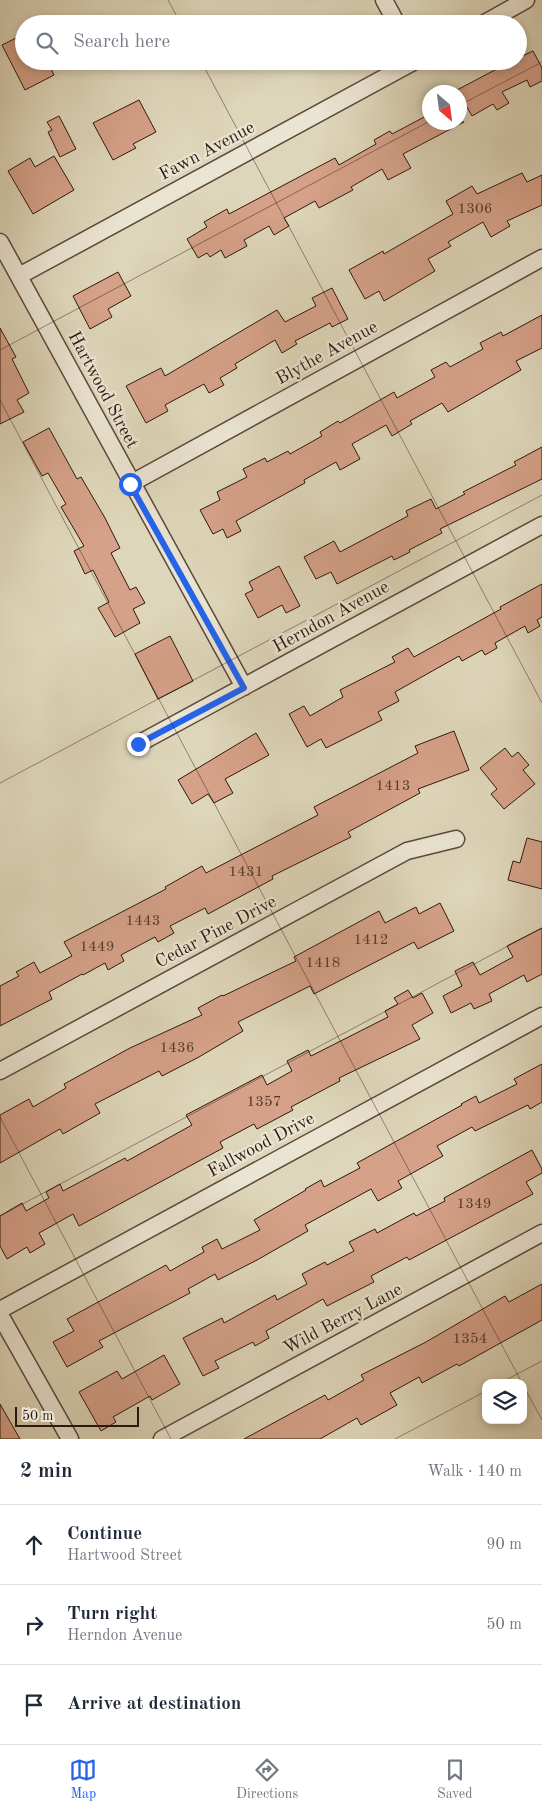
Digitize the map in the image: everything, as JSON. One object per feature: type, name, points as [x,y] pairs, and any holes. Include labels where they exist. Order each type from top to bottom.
[{"type":"street","points":[[384,0],[392,15]]},
{"type":"street","points":[[499,15],[526,0]]},
{"type":"street","name":"Fawn Avenue","points":[[19,276],[398,70]]},
{"type":"street","name":"Hartwood Street","points":[[0,242],[130,484],[244,688]]},
{"type":"street","name":"Blythe Avenue","points":[[130,484],[542,258]]},
{"type":"street","name":"Herndon Avenue","points":[[138,744],[542,525]]},
{"type":"street","name":"Cedar Pine Drive","points":[[0,1071],[407,851],[456,839]]},
{"type":"street","name":"Fallwood Drive","points":[[0,1310],[542,1016]]},
{"type":"street","name":"Wild Berry Lane","points":[[162,1439],[542,1234]]},
{"type":"street","points":[[0,1315],[70,1439]]},
{"type":"building","points":[[15,38],[15,70],[52,70],[54,75],[25,90],[2,45]]},
{"type":"building","points":[[533,51],[542,68],[542,81],[530,87],[527,80],[502,92],[509,103],[497,110],[493,104],[472,116],[467,107],[467,85],[496,70],[527,70],[527,54]]},
{"type":"building","points":[[139,100],[156,132],[133,144],[136,148],[113,160],[93,123]]},
{"type":"building","points":[[59,116],[76,149],[60,157],[48,132],[52,130],[47,122]]},
{"type":"building","points":[[422,118],[422,130],[449,130],[403,154],[411,168],[388,180],[382,169],[351,187],[353,190],[319,208],[315,201],[284,218],[289,226],[274,235],[269,226],[244,240],[247,246],[225,258],[221,250],[210,257],[207,253],[198,258],[187,239],[207,227],[204,222],[227,209],[229,214],[335,158],[339,165],[376,144],[374,140],[390,131],[392,134]]},
{"type":"building","points":[[54,156],[74,190],[33,214],[8,171],[30,158],[35,167]]},
{"type":"building","points":[[522,173],[527,182],[542,175],[542,205],[507,221],[510,226],[491,237],[483,222],[448,242],[451,246],[428,259],[435,271],[384,301],[379,291],[365,299],[349,270],[383,251],[384,254],[453,214],[446,201],[472,186],[477,194]]},
{"type":"building","points":[[118,272],[131,296],[108,309],[112,317],[90,329],[73,296]]},
{"type":"building","points":[[332,288],[348,319],[332,327],[330,323],[295,341],[297,344],[282,353],[275,340],[235,364],[237,368],[220,378],[224,385],[209,393],[204,384],[165,405],[168,411],[146,423],[126,386],[161,368],[165,376],[277,310],[285,322],[316,306],[312,298]]},
{"type":"building","points":[[542,315],[542,348],[516,361],[521,370],[448,412],[442,403],[410,421],[412,424],[392,436],[386,425],[352,444],[360,459],[340,470],[336,462],[304,480],[305,483],[236,521],[241,531],[227,538],[223,529],[213,534],[200,510],[220,500],[217,492],[247,477],[243,469],[265,458],[267,462],[288,451],[290,454],[322,436],[320,432],[338,421],[340,423],[394,392],[397,398],[435,377],[431,370],[446,362],[450,367],[483,349],[480,343],[501,332],[503,336]]},
{"type":"building","points":[[0,328],[16,357],[12,359],[29,393],[17,400],[24,412],[0,424]]},
{"type":"building","points":[[49,428],[77,479],[81,477],[120,548],[111,553],[130,590],[136,587],[145,603],[133,609],[140,623],[115,637],[98,608],[109,602],[93,570],[85,574],[74,551],[84,546],[61,507],[66,504],[48,473],[42,476],[23,442]]},
{"type":"building","points":[[542,447],[542,479],[440,529],[442,533],[394,560],[392,556],[337,584],[331,572],[316,579],[304,557],[334,541],[340,552],[408,516],[406,511],[431,499],[436,509],[465,494],[463,492],[516,465],[514,462]]},
{"type":"building","points":[[279,566],[300,606],[286,613],[282,605],[258,618],[245,594],[253,590],[249,582]]},
{"type":"building","points":[[542,584],[542,617],[537,620],[540,626],[528,633],[525,626],[495,643],[497,648],[485,655],[482,650],[462,661],[459,656],[395,692],[399,701],[378,712],[382,720],[326,748],[321,739],[307,747],[289,714],[304,706],[310,716],[343,697],[340,690],[395,662],[392,657],[408,648],[414,657]]},
{"type":"building","points":[[170,636],[193,681],[158,699],[135,654]]},
{"type":"building","points":[[454,731],[469,770],[418,789],[420,793],[348,832],[351,837],[272,876],[273,879],[208,914],[205,908],[170,926],[174,933],[158,942],[155,937],[121,955],[124,961],[108,970],[105,963],[82,974],[49,992],[52,999],[0,1026],[0,986],[19,976],[16,972],[34,962],[40,973],[72,956],[64,942],[166,889],[165,887],[202,866],[206,873],[318,815],[314,807],[418,753],[415,746]]},
{"type":"building","points":[[256,733],[269,755],[225,779],[233,793],[214,803],[208,794],[192,804],[178,780]]},
{"type":"building","points":[[505,748],[512,757],[518,752],[529,765],[523,770],[535,784],[504,809],[491,794],[497,789],[480,768]]},
{"type":"building","points":[[527,838],[542,842],[542,889],[508,880],[513,861],[520,863]]},
{"type":"building","points":[[440,903],[454,931],[418,949],[414,942],[314,994],[310,986],[238,1022],[243,1031],[162,1076],[159,1071],[95,1104],[100,1113],[63,1134],[60,1129],[0,1163],[0,1115],[29,1099],[33,1107],[66,1088],[64,1084],[130,1048],[202,1015],[198,1008],[296,961],[294,957],[379,911],[385,923],[416,907],[419,914]]},
{"type":"building","points":[[542,928],[542,974],[527,982],[524,975],[489,994],[492,1001],[474,1009],[471,1003],[451,1013],[443,996],[462,986],[455,971],[473,962],[480,975],[513,957],[507,946]]},
{"type":"building","points":[[408,990],[413,998],[422,993],[433,1013],[412,1025],[420,1039],[339,1078],[340,1081],[291,1107],[293,1110],[257,1129],[254,1124],[220,1142],[223,1148],[79,1226],[73,1214],[39,1233],[45,1244],[30,1253],[27,1247],[7,1259],[0,1246],[0,1216],[22,1203],[26,1211],[49,1198],[46,1192],[60,1184],[63,1191],[125,1158],[127,1161],[192,1125],[186,1115],[262,1075],[267,1085],[292,1071],[287,1061],[308,1050],[311,1056],[388,1017],[385,1011],[398,1004],[394,998]]},
{"type":"building","points":[[542,1064],[542,1102],[530,1109],[528,1105],[475,1131],[472,1127],[437,1146],[443,1156],[398,1181],[402,1188],[378,1201],[371,1189],[305,1225],[308,1231],[257,1260],[218,1280],[215,1274],[188,1289],[190,1293],[99,1341],[103,1347],[67,1367],[53,1342],[74,1331],[67,1319],[166,1265],[170,1271],[204,1252],[202,1247],[217,1239],[222,1249],[260,1230],[254,1220],[305,1189],[321,1180],[324,1187],[360,1168],[357,1163],[461,1104],[476,1096],[479,1103],[517,1084],[514,1079]]},
{"type":"building","points":[[532,1150],[542,1169],[542,1173],[526,1182],[533,1194],[409,1260],[407,1257],[371,1276],[374,1282],[327,1306],[323,1299],[266,1331],[269,1338],[255,1346],[253,1342],[215,1361],[219,1368],[203,1376],[183,1338],[222,1318],[224,1323],[275,1295],[277,1300],[307,1284],[302,1274],[325,1262],[327,1265],[354,1251],[349,1242],[375,1229],[377,1233],[414,1213],[416,1216],[445,1201],[444,1198]]},
{"type":"building","points":[[542,1284],[542,1320],[459,1366],[457,1364],[422,1383],[419,1377],[390,1393],[397,1405],[361,1425],[357,1418],[320,1439],[244,1439],[325,1395],[328,1400],[364,1380],[361,1375],[426,1342],[505,1296],[509,1302]]},
{"type":"building","points":[[164,1355],[180,1384],[152,1400],[150,1396],[113,1417],[116,1422],[101,1431],[79,1392],[117,1371],[122,1379]]},
{"type":"building","points":[[0,1404],[20,1439],[0,1439]]},
{"type":"route","points":[[130,484],[244,688],[138,744]]}]
